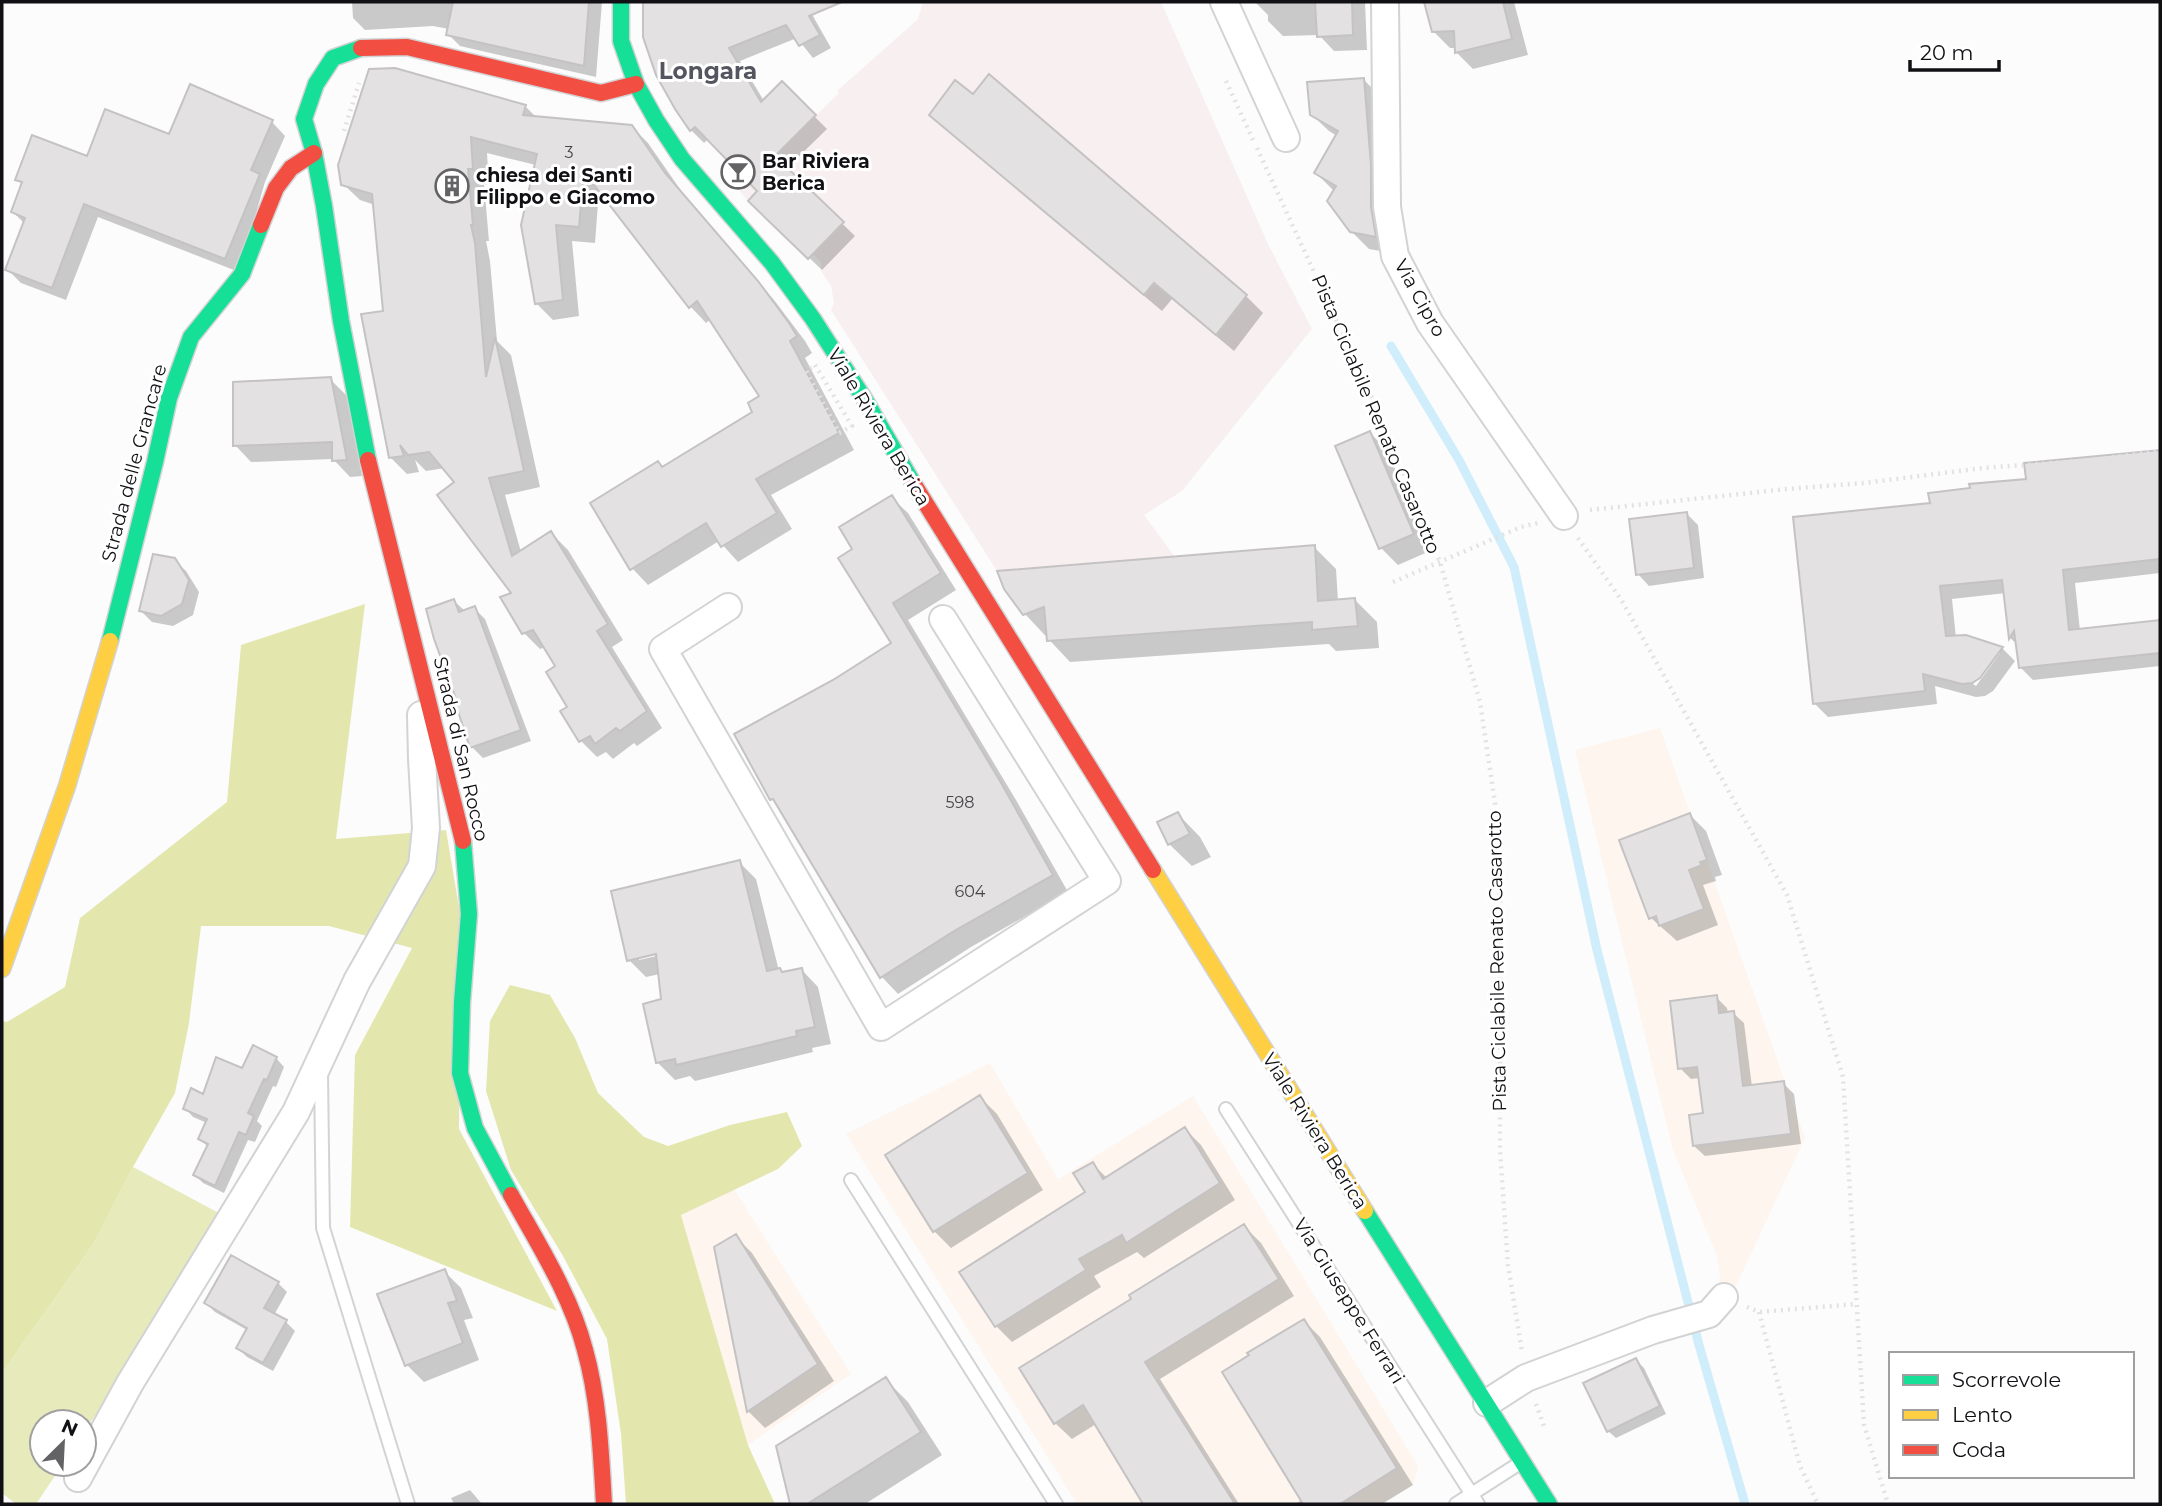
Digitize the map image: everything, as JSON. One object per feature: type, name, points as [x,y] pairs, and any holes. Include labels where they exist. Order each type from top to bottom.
[{"type":"street","name":"Viale Riviera Berica","points":[[621,2],[621,41],[636,84],[656,120],[682,159],[772,263],[813,319],[1217,975],[1549,1504]]},
{"type":"street","points":[[1224,2],[1286,138]]},
{"type":"street","name":"Via Cipro","points":[[1385,2],[1387,207],[1395,256],[1430,323],[1564,516]]},
{"type":"street","points":[[314,153],[304,119],[316,84],[333,58],[358,48],[407,47],[601,93],[636,84]]},
{"type":"street","name":"Strada di San Rocco","points":[[314,153],[341,321],[372,481],[462,833],[469,914],[460,1073],[475,1128],[561,1287],[585,1349],[599,1427],[604,1504]]},
{"type":"street","name":"Strada delle Grancare","points":[[2,969],[67,786],[107,652],[156,462],[169,398],[191,337],[242,274],[276,188],[291,168],[314,153]]},
{"type":"street","points":[[728,607],[663,649],[881,1027],[1146,858]]},
{"type":"street","points":[[943,619],[1107,881]]},
{"type":"street","points":[[98,1441],[130,1383],[296,1112],[357,981],[422,866],[426,828],[421,671]]},
{"type":"street","points":[[1486,1403],[1526,1378],[1716,1306]]},
{"type":"lane","points":[[321,1059],[323,1228],[408,1504]]},
{"type":"lane","name":"Via Giuseppe Ferrari","points":[[1226,1109],[1474,1499]]},
{"type":"lane","points":[[852,1180],[1056,1504]]},
{"type":"lane","points":[[1456,1504],[1474,1499],[1522,1462]]},
{"type":"path","name":"Pista Ciclabile Renato Casarotto","points":[[1223,72],[1382,421],[1440,562],[1480,702],[1495,803],[1500,901],[1500,1152],[1508,1265],[1526,1378],[1548,1437]]},
{"type":"path","points":[[341,141],[360,82]]},
{"type":"path","points":[[465,243],[468,253],[431,257],[429,245],[465,243]]},
{"type":"path","points":[[1393,582],[1521,527],[1593,509],[1864,483],[1983,468],[2094,460],[2160,451]]},
{"type":"path","points":[[1564,516],[1622,601],[1787,895],[1843,1077],[1864,1424],[1888,1504]]},
{"type":"path","points":[[1716,1306],[1759,1312],[1856,1304]]},
{"type":"path","points":[[1759,1312],[1800,1466],[1818,1504]]},
{"type":"shaded area","points":[[923,2],[1161,2],[1268,244],[1312,329],[1182,491],[1144,515],[1175,557],[997,571],[831,310],[834,303],[831,286],[821,271],[821,262],[813,254],[783,164],[748,201],[739,190],[839,93],[837,91],[918,19]]},
{"type":"shaded area","points":[[1660,728],[1805,1138],[1736,1286],[1716,1294],[1720,1274],[1717,1256],[1673,1150],[1575,750]]},
{"type":"shaded area","points":[[990,1063],[1058,1179],[1193,1096],[1418,1466],[1413,1485],[1382,1504],[1077,1504],[846,1134]]},
{"type":"shaded area","points":[[734,1189],[851,1374],[748,1445],[681,1215]]},
{"type":"green space","points":[[365,604],[336,839],[446,830],[461,919],[459,1129],[557,1311],[350,1227],[355,1055],[412,948],[329,926],[201,926],[189,1023],[175,1093],[94,1243],[2,1373],[2,1021],[7,1022],[65,987],[80,918],[227,802],[241,645]]},
{"type":"green space","points":[[510,985],[550,995],[575,1038],[598,1093],[644,1137],[668,1146],[730,1125],[787,1112],[802,1146],[778,1169],[681,1215],[748,1445],[775,1504],[626,1504],[621,1434],[607,1339],[563,1256],[511,1170],[486,1091],[490,1021]]},
{"type":"green space","points":[[133,1167],[228,1218],[98,1411],[98,1408],[28,1408],[28,1478],[54,1478],[36,1504],[16,1504],[2,1493],[2,1373],[94,1243]]},
{"type":"building","points":[[453,2],[589,2],[584,66],[446,35]]},
{"type":"building","points":[[643,2],[842,2],[809,16],[820,35],[799,46],[786,25],[729,48],[761,102],[782,81],[816,115],[775,156],[844,222],[808,259],[748,201],[757,191],[695,127],[690,131],[675,109],[656,75],[643,37]]},
{"type":"building","points":[[1315,2],[1352,2],[1353,35],[1317,37]]},
{"type":"building","points":[[1424,2],[1503,2],[1512,39],[1455,53],[1454,31],[1432,32]]},
{"type":"building","points":[[395,68],[526,105],[523,115],[632,125],[665,173],[758,281],[789,323],[797,336],[790,341],[839,433],[756,479],[777,513],[721,547],[706,523],[630,570],[590,503],[658,461],[662,467],[752,412],[748,403],[759,396],[697,301],[689,308],[584,172],[579,227],[556,225],[563,300],[535,304],[521,225],[537,154],[471,137],[473,169],[468,169],[471,225],[475,243],[486,377],[495,337],[524,471],[489,478],[512,556],[551,531],[608,624],[597,631],[647,711],[620,731],[616,728],[595,744],[590,736],[579,742],[560,711],[567,707],[546,672],[555,666],[533,630],[522,634],[500,597],[511,593],[437,495],[454,482],[429,452],[408,455],[400,445],[404,456],[389,458],[361,314],[383,311],[372,194],[341,185],[338,165],[369,69]]},
{"type":"building","points":[[989,74],[1247,295],[1216,335],[1154,283],[1144,295],[929,115],[955,80],[973,94]]},
{"type":"building","points":[[1364,78],[1371,165],[1371,207],[1376,237],[1350,232],[1327,201],[1336,186],[1314,173],[1338,131],[1310,115],[1307,82]]},
{"type":"building","points":[[190,84],[273,120],[251,170],[260,174],[225,259],[84,204],[52,288],[5,270],[25,218],[11,212],[22,182],[15,180],[32,135],[87,156],[105,109],[169,134]]},
{"type":"building","points":[[331,377],[347,460],[332,461],[332,442],[233,446],[233,382]]},
{"type":"building","points":[[1370,431],[1414,534],[1379,549],[1335,446]]},
{"type":"building","points":[[2160,450],[2160,559],[2063,570],[2069,630],[2160,620],[2160,653],[2019,668],[2014,631],[2009,639],[2002,580],[1940,586],[1946,636],[1966,635],[2003,647],[1980,678],[1972,683],[1962,684],[1923,674],[1925,691],[1813,704],[1793,517],[1930,503],[1928,493],[1970,488],[1969,484],[2026,479],[2024,463]]},
{"type":"building","points":[[892,495],[941,573],[893,603],[1053,875],[954,931],[880,978],[773,799],[770,800],[734,734],[833,680],[891,643],[838,558],[852,549],[839,527]]},
{"type":"building","points":[[1687,512],[1694,568],[1636,575],[1629,519]]},
{"type":"building","points":[[1315,545],[1318,601],[1355,598],[1358,626],[1312,630],[1312,622],[1047,641],[1044,607],[1023,615],[1004,589],[997,571]]},
{"type":"building","points":[[153,554],[175,558],[189,580],[182,604],[161,616],[139,611]]},
{"type":"building","points":[[454,599],[459,612],[475,606],[521,730],[470,748],[426,609]]},
{"type":"building","points":[[1178,812],[1190,834],[1168,845],[1157,822]]},
{"type":"building","points":[[1690,813],[1707,860],[1689,870],[1704,909],[1659,926],[1656,916],[1649,919],[1619,840]]},
{"type":"building","points":[[740,860],[767,971],[780,968],[782,972],[802,968],[815,1027],[796,1031],[797,1036],[676,1065],[675,1059],[656,1063],[643,1004],[661,999],[656,954],[627,961],[611,891]]},
{"type":"building","points":[[1717,995],[1719,1013],[1734,1011],[1743,1086],[1784,1081],[1791,1134],[1693,1146],[1689,1115],[1703,1113],[1697,1067],[1678,1069],[1670,1001]]},
{"type":"building","points":[[253,1045],[277,1057],[248,1113],[254,1116],[246,1135],[239,1132],[215,1186],[193,1175],[208,1144],[198,1139],[207,1119],[183,1109],[191,1088],[203,1094],[216,1057],[242,1068]]},
{"type":"building","points":[[980,1095],[1028,1173],[933,1232],[885,1155]]},
{"type":"building","points":[[1185,1127],[1220,1183],[1126,1243],[1122,1235],[1079,1259],[1086,1270],[995,1327],[959,1272],[1085,1192],[1073,1173],[1093,1162],[1103,1179]]},
{"type":"building","points":[[1244,1224],[1279,1279],[1145,1362],[1235,1504],[1143,1504],[1083,1405],[1054,1424],[1019,1368],[1131,1299],[1129,1295]]},
{"type":"building","points":[[736,1234],[818,1364],[747,1412],[714,1247]]},
{"type":"building","points":[[231,1255],[279,1282],[264,1308],[287,1320],[263,1363],[236,1348],[247,1328],[204,1303]]},
{"type":"building","points":[[445,1269],[457,1301],[448,1303],[463,1343],[405,1366],[377,1294]]},
{"type":"building","points":[[1304,1319],[1397,1468],[1340,1504],[1303,1504],[1222,1372],[1249,1355],[1247,1353]]},
{"type":"building","points":[[1636,1358],[1660,1406],[1607,1432],[1583,1383]]},
{"type":"building","points":[[886,1377],[921,1432],[807,1504],[790,1504],[776,1446]]},
{"type":"waterway","points":[[1391,346],[1459,460],[1514,567],[1597,950],[1699,1345],[1745,1504]]},
{"type":"traffic: fast","points":[[621,2],[621,41],[636,84],[656,120],[682,159],[772,263],[813,319],[865,400],[913,483]]},
{"type":"traffic: fast","points":[[361,48],[333,58],[316,84],[304,119],[314,153],[324,206],[341,321],[368,460]]},
{"type":"traffic: fast","points":[[110,641],[169,398],[191,337],[242,274],[261,225]]},
{"type":"traffic: fast","points":[[463,841],[469,914],[460,1073],[475,1128],[511,1195]]},
{"type":"traffic: fast","points":[[1365,1211],[1549,1504]]},
{"type":"traffic: slow","points":[[2,969],[67,786],[110,641]]},
{"type":"traffic: slow","points":[[1153,870],[1365,1211]]},
{"type":"traffic: jam","points":[[361,48],[407,47],[601,93],[636,84]]},
{"type":"traffic: jam","points":[[261,225],[276,188],[291,168],[314,153]]},
{"type":"traffic: jam","points":[[368,460],[463,841]]},
{"type":"traffic: jam","points":[[913,483],[1153,870]]},
{"type":"traffic: jam","points":[[511,1195],[553,1270],[579,1330],[590,1369],[596,1407],[604,1504]]},
{"type":"place","name":"Bar Riviera Berica","points":[[738,172]]},
{"type":"place","name":"chiesa dei Santi Filippo e Giacomo","points":[[452,186]]},
{"type":"district","name":"Longara","points":[[708,71]]}]
